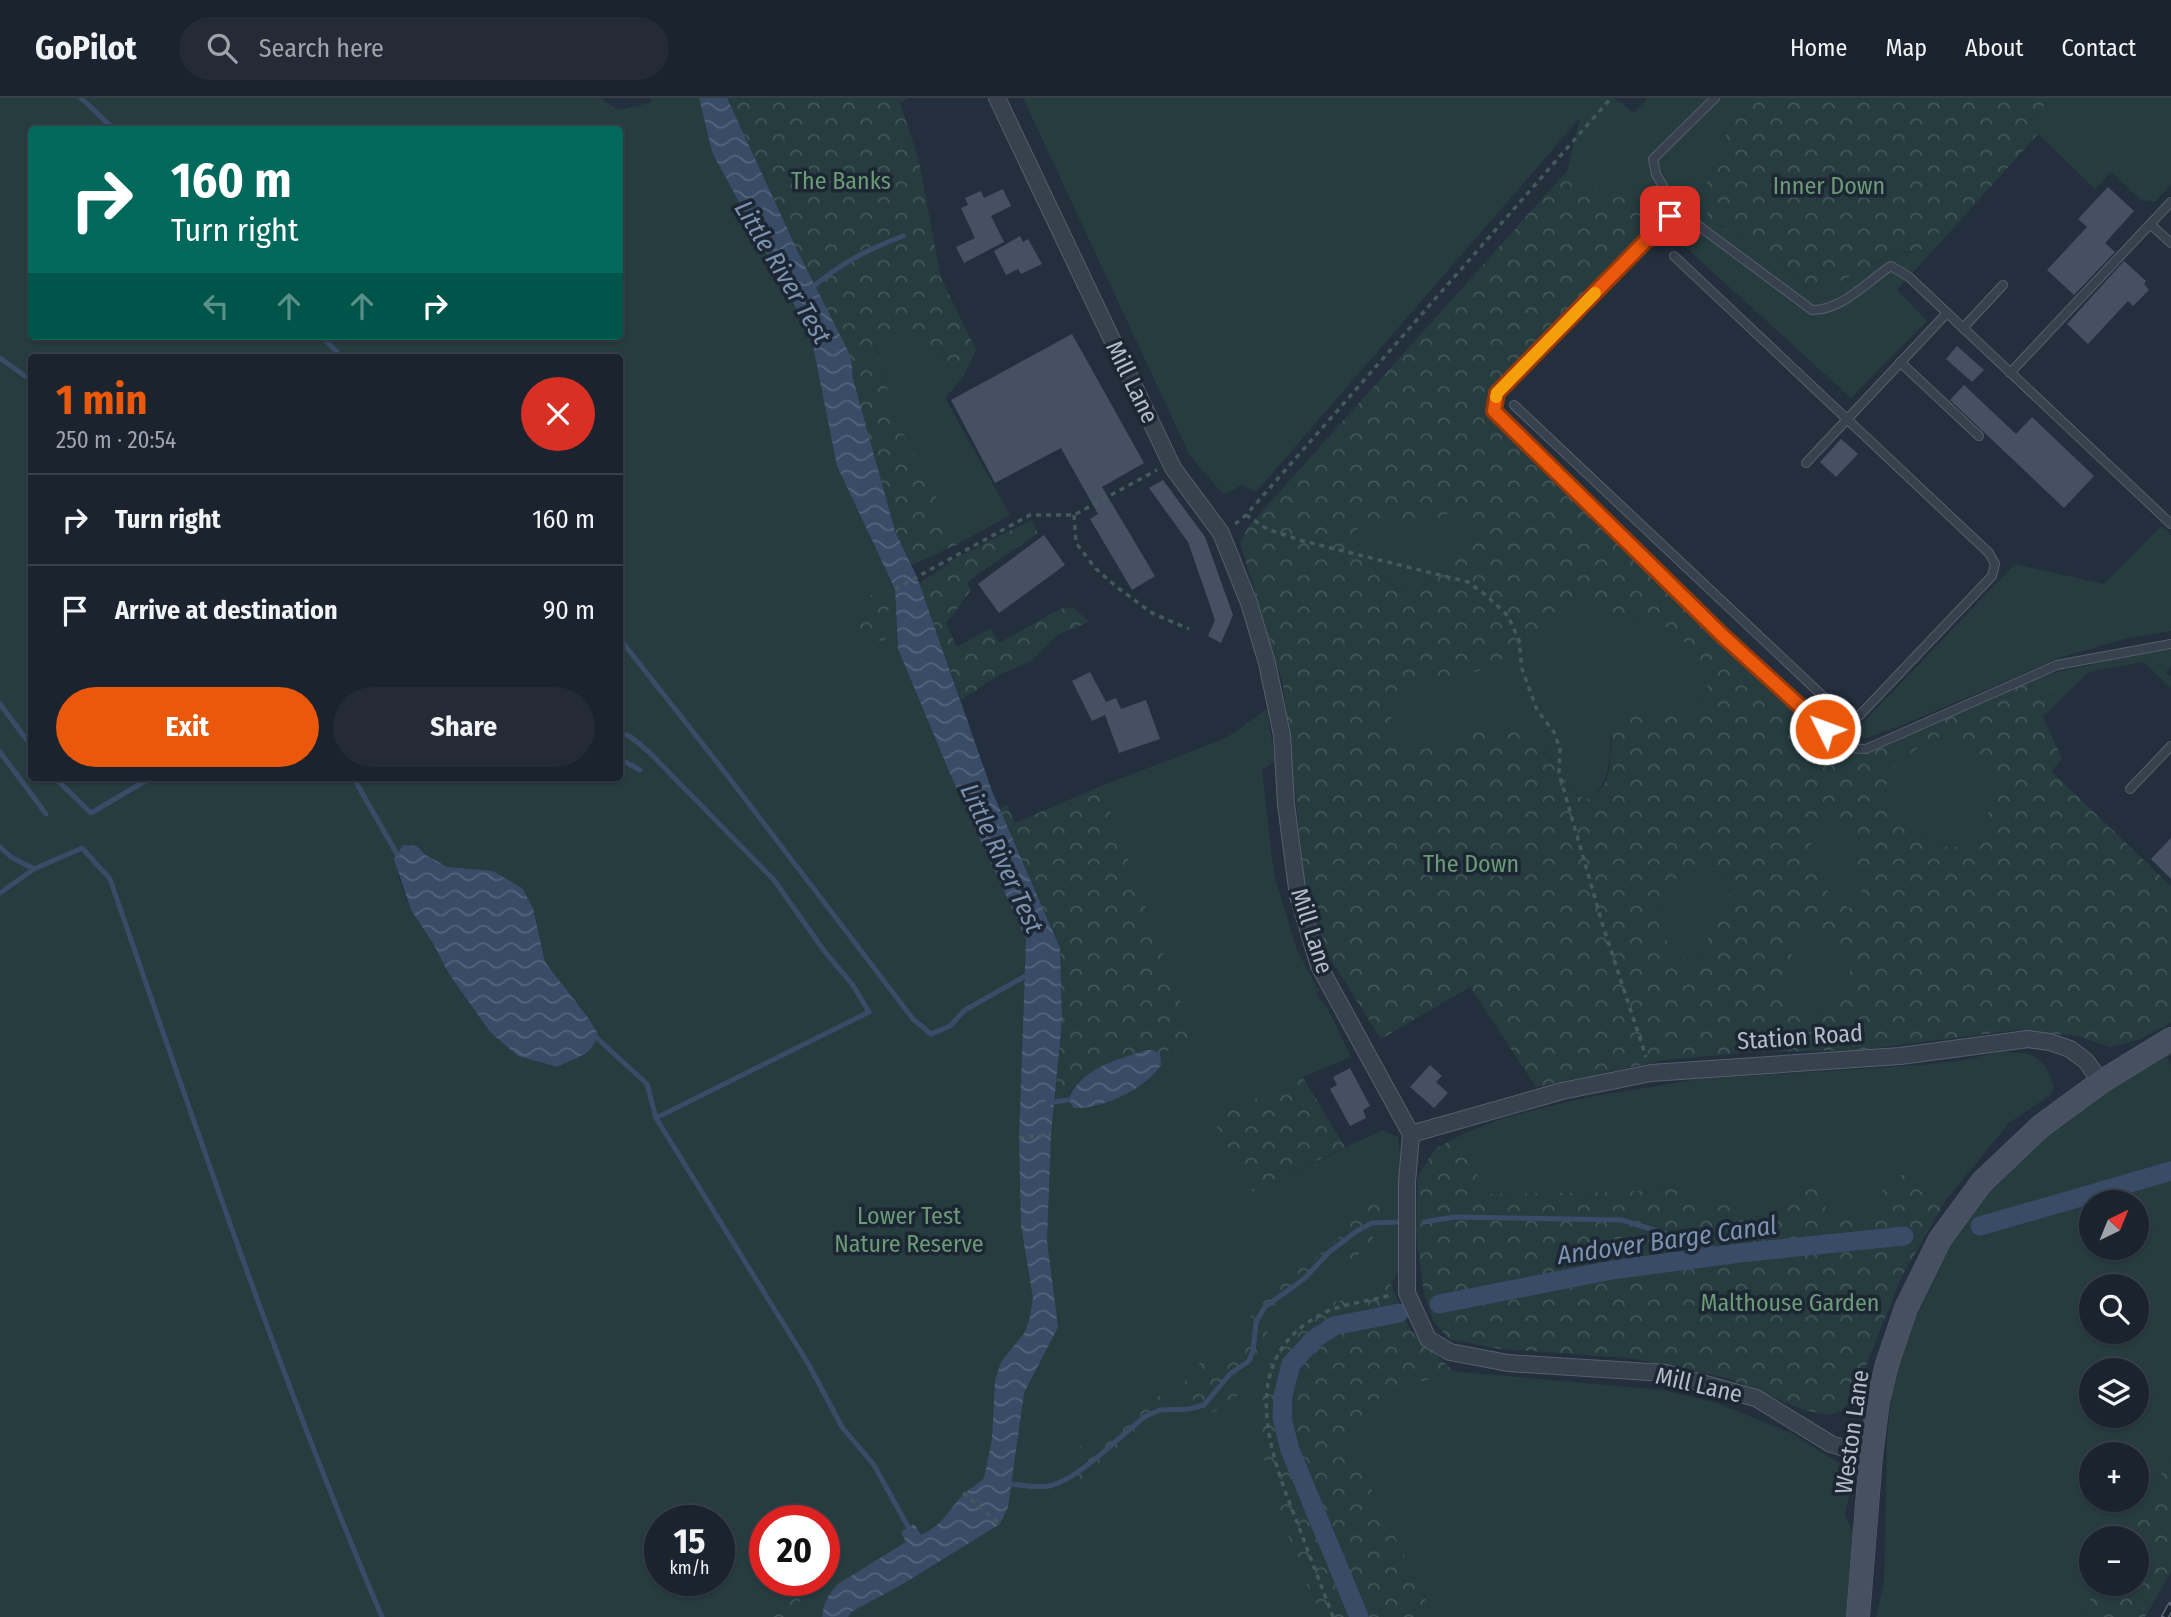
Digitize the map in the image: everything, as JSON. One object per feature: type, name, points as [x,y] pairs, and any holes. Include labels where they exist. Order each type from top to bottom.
[{"type":"street","name":"Mill Lane","points":[[998,98],[1172,468],[1221,533],[1250,603],[1267,663],[1282,735],[1286,804],[1298,896],[1319,966],[1411,1134],[1407,1182],[1407,1293],[1428,1339],[1450,1352],[1508,1363],[1665,1373],[1756,1398],[1830,1444],[1871,1456]]},
{"type":"street","name":"Station Road","points":[[1411,1134],[1562,1091],[1651,1073],[1900,1056],[2028,1039],[2050,1042],[2070,1049],[2086,1061],[2101,1082]]},
{"type":"street","points":[[2101,1082],[2171,1040]]},
{"type":"street","name":"Weston Lane","points":[[1858,1617],[1878,1401],[1906,1308],[1940,1239],[1982,1182],[2041,1126],[2101,1082]]},
{"type":"lane","points":[[1715,98],[1653,159],[1656,174],[1676,209],[1812,310],[1824,310],[1852,295],[1891,266],[1909,277],[2171,524]]},
{"type":"lane","points":[[2010,373],[2171,202]]},
{"type":"lane","points":[[1676,209],[1497,393],[1494,411],[1722,635],[1846,748],[1866,748],[2057,665],[2171,643]]},
{"type":"lane","points":[[2150,224],[2171,243]]},
{"type":"lane","points":[[1514,405],[1844,716],[1859,716],[1992,576],[1995,564],[1989,553],[1674,256]]},
{"type":"lane","points":[[1963,328],[2003,285]]},
{"type":"lane","points":[[1806,463],[1947,313]]},
{"type":"lane","points":[[1900,362],[1979,436]]},
{"type":"lane","points":[[2130,789],[2171,746]]},
{"type":"path","points":[[1221,533],[1246,515],[1611,98]]},
{"type":"path","points":[[895,589],[1030,515],[1074,514],[1156,470]]},
{"type":"path","points":[[1074,514],[1076,543],[1096,569],[1152,613],[1189,629]]},
{"type":"path","points":[[1246,515],[1267,529],[1303,541],[1468,582],[1488,596],[1508,617],[1519,640],[1522,668],[1537,710],[1555,732],[1560,749],[1559,773],[1603,926],[1651,1073]]},
{"type":"path","points":[[1019,1138],[1051,1134]]},
{"type":"path","points":[[1333,1617],[1283,1491],[1272,1455],[1266,1417],[1272,1366],[1281,1348],[1309,1321],[1326,1311],[1407,1293]]},
{"type":"path","points":[[964,1493],[1000,1524]]},
{"type":"green space","name":"Lower Test Nature Reserve","points":[[0,98],[600,98],[618,110],[650,103],[652,98],[699,98],[712,152],[811,336],[837,466],[895,589],[898,649],[951,776],[1026,939],[1020,1109],[1195,1040],[1101,786],[1226,738],[1267,709],[1275,761],[1262,770],[1274,874],[1297,950],[1319,991],[1316,993],[1328,1009],[1351,1057],[1213,1119],[1253,1192],[1382,1130],[1398,1137],[1401,1162],[1400,1270],[1391,1284],[1310,1310],[1272,1356],[1261,1449],[1298,1567],[1323,1617],[782,1617],[787,1596],[840,1596],[840,1505],[749,1505],[749,1596],[770,1596],[767,1617],[0,1617]],"holes":[[[417,846],[436,862],[533,908],[545,962],[589,1019],[557,1067],[518,1056],[490,1032],[449,974],[411,910],[398,876]]]},
{"type":"green space","name":"The Banks","points":[[725,98],[908,98],[900,103],[919,161],[941,278],[976,350],[962,379],[915,330],[874,344],[898,423],[960,543],[912,565],[895,531]]},
{"type":"green space","points":[[1023,98],[1614,98],[1634,113],[1648,98],[1740,98],[1700,203],[1714,223],[1778,258],[1810,292],[1879,262],[1893,250],[1912,253],[1940,233],[1946,236],[1897,290],[1927,321],[1851,398],[1661,225],[1675,209],[1600,189],[1567,171],[1580,118],[1256,492],[1242,485],[1224,495],[1190,456]]},
{"type":"green space","name":"Inner Down","points":[[1740,98],[2051,98],[2026,125],[2038,134],[1946,236],[1939,233],[1919,250],[1893,250],[1864,270],[1810,292],[1778,258],[1714,223],[1699,203]]},
{"type":"green space","points":[[2051,98],[2171,98],[2171,184],[2155,202],[2141,200],[2111,172],[2095,189],[2038,134],[2025,126]]},
{"type":"green space","name":"The Down","points":[[1567,171],[1600,189],[1676,209],[1497,393],[1494,412],[1846,748],[1866,748],[2056,672],[2043,717],[2062,759],[2051,771],[2171,886],[2171,1023],[2138,1040],[2110,1047],[2077,1036],[2018,1030],[1858,1050],[1753,1052],[1665,1060],[1536,1087],[1470,987],[1381,1039],[1328,955],[1307,900],[1283,684],[1240,542],[1248,527]],"holes":[[[1451,512],[1469,512],[1475,520],[1459,549],[1417,591],[1395,587],[1386,581],[1372,566],[1355,537],[1358,528],[1377,522],[1411,527],[1431,522]],[[1568,604],[1585,605],[1624,618],[1652,621],[1673,631],[1695,657],[1708,689],[1689,714],[1645,707],[1628,712],[1620,719],[1612,737],[1606,782],[1589,799],[1577,796],[1546,753],[1543,737],[1523,728],[1499,727],[1474,731],[1425,749],[1398,747],[1389,726],[1395,706],[1406,688],[1423,680],[1470,674],[1490,667],[1546,631]],[[1945,734],[1961,738],[1970,743],[1998,780],[1999,795],[1969,845],[1947,847],[1937,843],[1898,822],[1892,814],[1886,794],[1888,779],[1895,766],[1918,748]],[[1844,820],[1858,831],[1859,852],[1853,878],[1866,899],[1864,909],[1850,908],[1838,900],[1828,891],[1814,868],[1812,843],[1817,832],[1828,824]],[[1714,871],[1727,875],[1731,889],[1727,900],[1708,924],[1708,944],[1702,957],[1686,960],[1670,945],[1659,925],[1659,908],[1673,880],[1689,874]],[[1811,924],[1827,930],[1850,963],[1850,985],[1832,1010],[1821,1012],[1791,1002],[1782,988],[1797,935]]]},
{"type":"green space","points":[[915,330],[962,379],[945,398],[1010,515],[960,543],[898,423],[874,343]]},
{"type":"green space","points":[[1451,512],[1469,512],[1476,520],[1472,530],[1451,558],[1417,591],[1395,587],[1387,581],[1372,566],[1355,537],[1357,528],[1368,524],[1384,522],[1419,526]]},
{"type":"green space","points":[[1031,520],[1038,533],[967,582],[971,590],[946,624],[957,647],[991,628],[999,643],[1060,609],[1073,607],[1089,622],[1059,634],[1030,662],[999,675],[961,700],[919,584],[956,558]]},
{"type":"green space","points":[[2161,526],[2171,535],[2171,631],[2124,639],[2062,657],[1905,724],[1867,738],[1851,735],[2015,564],[2104,584]]},
{"type":"green space","points":[[877,590],[885,592],[889,604],[885,643],[846,627],[856,609]]},
{"type":"green space","points":[[1568,604],[1591,606],[1624,618],[1648,620],[1673,631],[1695,657],[1708,689],[1689,714],[1673,713],[1611,738],[1605,779],[1589,799],[1577,796],[1546,752],[1543,737],[1499,727],[1474,731],[1425,749],[1398,747],[1389,726],[1395,706],[1406,688],[1560,613]]},
{"type":"green space","points":[[2171,648],[2171,666],[2166,672],[2171,677],[2171,688],[2144,662],[2089,672],[2043,717],[2056,672]]},
{"type":"green space","points":[[1945,734],[1970,743],[1998,780],[1999,795],[1969,845],[1961,847],[1942,845],[1901,824],[1891,814],[1885,794],[1891,772],[1900,761]]},
{"type":"green space","points":[[1101,786],[1195,1040],[1055,1096],[1062,1021],[1060,948],[1000,809],[1007,805],[1015,823]]},
{"type":"green space","points":[[1845,820],[1858,831],[1859,852],[1853,878],[1866,899],[1864,909],[1848,907],[1828,891],[1814,868],[1811,855],[1817,832],[1828,824]]},
{"type":"green space","points":[[1714,871],[1727,875],[1731,889],[1727,900],[1708,924],[1708,944],[1702,957],[1686,960],[1670,945],[1662,932],[1658,911],[1673,880],[1689,874]]},
{"type":"green space","points":[[1811,924],[1827,930],[1850,963],[1850,985],[1832,1010],[1821,1012],[1790,1002],[1782,987],[1797,935]]},
{"type":"green space","points":[[2171,1049],[2171,1055],[2167,1058],[2171,1065],[2171,1457],[2149,1496],[2149,1442],[2079,1442],[2079,1512],[2140,1512],[2132,1526],[2079,1526],[2079,1596],[2092,1596],[2080,1617],[1876,1617],[1884,1583],[1887,1439],[1894,1371],[1921,1297],[1947,1247],[1977,1202],[2047,1135],[2080,1109]]},
{"type":"green space","points":[[2000,1052],[2029,1054],[2041,1062],[2054,1088],[2049,1096],[2009,1123],[1946,1200],[1920,1191],[1911,1170],[1883,1187],[1886,1211],[1828,1215],[1819,1188],[1790,1205],[1758,1217],[1682,1188],[1621,1192],[1478,1194],[1475,1161],[1461,1135],[1506,1117],[1584,1098],[1699,1079],[1919,1065],[1958,1061]]},
{"type":"green space","points":[[1303,1077],[1345,1147],[1253,1192],[1212,1118]]},
{"type":"green space","name":"Malthouse Garden","points":[[1461,1135],[1475,1161],[1479,1194],[1621,1192],[1683,1188],[1758,1217],[1790,1205],[1807,1186],[1819,1187],[1828,1215],[1886,1211],[1882,1187],[1911,1169],[1920,1191],[1946,1200],[1902,1276],[1854,1395],[1842,1411],[1828,1415],[1804,1410],[1727,1378],[1629,1358],[1501,1349],[1449,1339],[1433,1321],[1424,1293],[1416,1233],[1418,1176],[1435,1149]]},
{"type":"green space","points":[[1377,1196],[1383,1201],[1384,1214],[1377,1233],[1354,1259],[1323,1275],[1305,1294],[1268,1311],[1262,1303],[1262,1295],[1268,1286],[1290,1271],[1305,1267],[1345,1232],[1348,1222],[1367,1197]]},
{"type":"green space","points":[[1391,1284],[1410,1330],[1453,1371],[1382,1395],[1345,1435],[1434,1617],[1323,1617],[1298,1567],[1261,1449],[1257,1401],[1272,1356],[1310,1310]]},
{"type":"green space","points":[[1251,1315],[1266,1324],[1268,1340],[1264,1353],[1241,1390],[1235,1398],[1216,1411],[1187,1415],[1181,1394],[1189,1374],[1206,1360],[1226,1359],[1232,1355],[1241,1342]]},
{"type":"green space","points":[[1453,1371],[1662,1390],[1714,1402],[1791,1433],[1842,1465],[1851,1485],[1845,1515],[1855,1536],[1851,1617],[1434,1617],[1345,1435],[1382,1395]]},
{"type":"green space","points":[[1155,1395],[1166,1398],[1172,1414],[1168,1421],[1125,1446],[1100,1480],[1086,1483],[1075,1476],[1068,1468],[1076,1448],[1104,1436],[1134,1409]]},
{"type":"green space","points":[[2171,1457],[2171,1572],[2145,1617],[2080,1617],[2092,1596],[2149,1596],[2149,1526],[2132,1526],[2140,1512],[2149,1512],[2149,1496]]},
{"type":"green space","points":[[770,1596],[801,1596],[797,1617],[767,1617]]},
{"type":"water","name":"Little River Test","points":[[699,98],[727,98],[798,252],[851,357],[853,379],[895,531],[917,577],[992,791],[1060,948],[1062,1021],[1051,1134],[1047,1241],[1058,1327],[1024,1393],[1008,1507],[1000,1524],[901,1585],[851,1612],[848,1617],[822,1617],[829,1596],[840,1596],[840,1583],[906,1542],[901,1532],[914,1524],[921,1535],[935,1527],[964,1494],[984,1478],[992,1439],[995,1380],[1001,1362],[1025,1332],[1030,1317],[1033,1298],[1021,1225],[1019,1138],[1026,939],[951,776],[898,649],[895,589],[837,466],[811,336],[712,152]]},
{"type":"water","points":[[403,845],[417,846],[426,855],[447,867],[493,871],[522,888],[533,908],[545,962],[598,1034],[588,1051],[557,1067],[518,1056],[490,1032],[449,974],[411,910],[394,859]]},
{"type":"water","points":[[1146,1050],[1160,1054],[1161,1065],[1145,1082],[1122,1096],[1098,1105],[1074,1108],[1068,1100],[1091,1072]]},
{"type":"building","points":[[2108,187],[2134,211],[2105,243],[2115,252],[2074,295],[2047,270],[2087,227],[2078,219]]},
{"type":"building","points":[[1003,189],[1011,206],[991,216],[1004,242],[964,263],[956,247],[975,238],[961,208],[968,205],[965,198],[981,191],[984,198]]},
{"type":"building","points":[[1020,236],[1023,242],[1028,239],[1042,264],[1021,274],[1018,269],[1006,275],[994,251]]},
{"type":"building","points":[[2124,261],[2146,281],[2144,284],[2149,290],[2133,306],[2128,301],[2088,344],[2067,324]]},
{"type":"building","points":[[1072,334],[1144,463],[1102,487],[1155,576],[1132,590],[1090,519],[1098,514],[1061,448],[995,483],[951,400]]},
{"type":"building","points":[[1957,346],[1984,370],[1972,382],[1946,359]]},
{"type":"building","points":[[1964,385],[2016,434],[2032,417],[2094,476],[2064,508],[1950,400]]},
{"type":"building","points":[[1841,439],[1858,454],[1836,477],[1820,462]]},
{"type":"building","points":[[1163,480],[1205,537],[1233,615],[1221,643],[1208,636],[1215,620],[1188,542],[1149,488]]},
{"type":"building","points":[[1044,535],[1065,565],[999,613],[978,584]]},
{"type":"building","points":[[1090,672],[1106,702],[1116,698],[1121,709],[1146,700],[1160,739],[1119,753],[1105,715],[1092,721],[1072,681]]},
{"type":"building","points":[[2171,838],[2171,879],[2151,859]]},
{"type":"building","points":[[1430,1065],[1442,1076],[1436,1082],[1448,1093],[1434,1108],[1410,1087]]},
{"type":"building","points":[[1350,1068],[1370,1106],[1363,1110],[1366,1118],[1350,1126],[1330,1089],[1337,1085],[1333,1077]]},
{"type":"waterway","points":[[81,98],[111,126]]},
{"type":"waterway","name":"Little River Test","points":[[810,289],[854,258],[903,236]]},
{"type":"waterway","points":[[325,340],[339,354]]},
{"type":"waterway","points":[[0,358],[28,378]]},
{"type":"waterway","points":[[623,643],[913,1019],[931,1034],[950,1026],[965,1010],[1029,974]]},
{"type":"waterway","points":[[0,704],[28,742]]},
{"type":"waterway","points":[[623,733],[649,752],[774,880],[825,952],[852,984],[869,1012],[656,1118]]},
{"type":"waterway","points":[[0,752],[46,814]]},
{"type":"waterway","points":[[623,761],[640,770]]},
{"type":"waterway","points":[[58,781],[91,813],[145,781]]},
{"type":"waterway","points":[[355,781],[397,854]]},
{"type":"waterway","points":[[0,847],[11,857],[34,869]]},
{"type":"waterway","points":[[0,893],[34,869],[82,848],[110,879],[273,1343],[382,1617]]},
{"type":"waterway","points":[[597,1038],[647,1084],[656,1118],[809,1365],[842,1427],[874,1465],[912,1534]]},
{"type":"waterway","points":[[1047,1103],[1068,1100]]},
{"type":"waterway","name":"Andover Barge Canal","points":[[1980,1226],[2171,1171]]},
{"type":"waterway","points":[[1424,1222],[1455,1217],[1622,1220],[1731,1254]]},
{"type":"waterway","points":[[1005,1483],[1038,1487],[1061,1482],[1086,1466],[1146,1416],[1160,1410],[1189,1409],[1204,1405],[1230,1374],[1249,1361],[1253,1351],[1256,1322],[1265,1307],[1304,1279],[1329,1252],[1357,1231],[1372,1223],[1400,1222]]},
{"type":"waterway","name":"Andover Barge Canal","points":[[1439,1304],[1612,1270],[1904,1236]]},
{"type":"waterway","name":"Andover Barge Canal","points":[[1359,1617],[1290,1450],[1282,1418],[1283,1396],[1291,1364],[1314,1339],[1334,1326],[1399,1313]]},
{"type":"railway","points":[[2165,1617],[2171,1606]]},
{"type":"slow traffic","points":[[1496,397],[1595,293]]},
{"type":"route","points":[[1670,216],[1497,393],[1494,411],[1722,635],[1825,729]]}]
